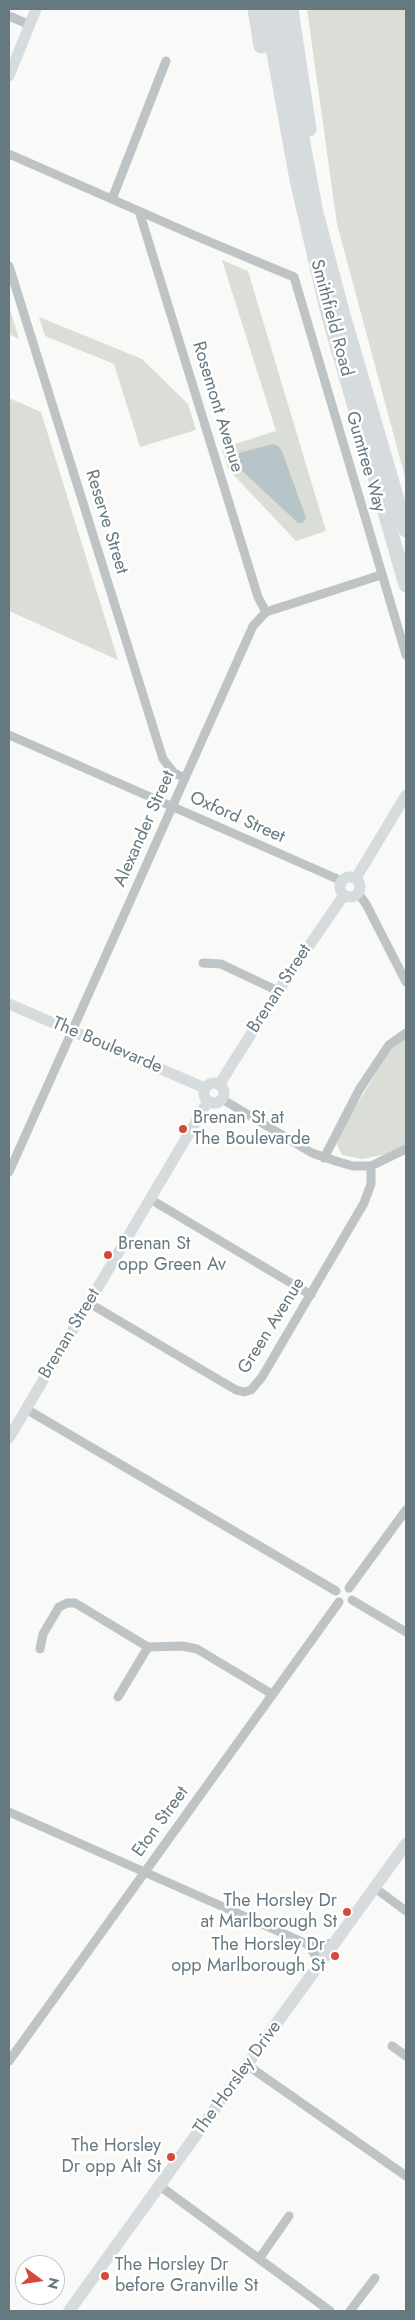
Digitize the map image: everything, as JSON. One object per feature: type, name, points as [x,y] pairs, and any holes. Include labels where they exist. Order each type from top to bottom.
[{"type":"highway","points":[[256,9],[262,54],[297,180]]},
{"type":"highway","points":[[266,9],[278,47]]},
{"type":"highway","points":[[278,9],[278,47]]},
{"type":"highway","points":[[291,9],[319,193],[343,315]]},
{"type":"highway","name":"Smithfield Road","points":[[278,47],[297,180],[328,313],[406,585]]},
{"type":"highway","name":"Smithfield Road","points":[[278,47],[316,213],[343,315],[406,530]]},
{"type":"main road","name":"The Horsley Drive","points":[[69,2311],[406,1844]]},
{"type":"street","points":[[9,76],[36,9]]},
{"type":"street","points":[[9,16],[30,25]]},
{"type":"street","points":[[112,199],[166,61]]},
{"type":"street","points":[[9,154],[139,211]]},
{"type":"street","name":"Gumtree Way","points":[[139,211],[294,277],[406,654]]},
{"type":"street","name":"Rosemont Avenue","points":[[139,211],[255,588],[266,612]]},
{"type":"street","name":"Reserve Street","points":[[9,266],[163,759],[174,773],[185,778]]},
{"type":"street","points":[[266,612],[381,575]]},
{"type":"street","name":"Alexander Street","points":[[9,1172],[253,626],[266,612]]},
{"type":"street","name":"Oxford Street","points":[[9,735],[342,881]]},
{"type":"street","points":[[356,878],[406,795]]},
{"type":"street","points":[[347,877],[356,878],[360,884],[358,893],[353,897],[344,895],[341,890],[342,881],[347,877]]},
{"type":"street","points":[[358,893],[366,904],[406,982]]},
{"type":"street","name":"Brenan Street","points":[[218,1085],[278,991],[344,895]]},
{"type":"street","points":[[203,963],[221,964],[278,991]]},
{"type":"street","name":"The Boulevarde","points":[[9,1004],[205,1088]]},
{"type":"street","points":[[324,1158],[359,1090],[389,1045],[406,1033]]},
{"type":"street","points":[[210,1084],[218,1085],[223,1090],[222,1099],[217,1102],[208,1101],[205,1097],[205,1088],[210,1084]]},
{"type":"street","points":[[222,1099],[308,1150],[324,1158],[353,1166],[371,1166],[406,1149]]},
{"type":"street","name":"Brenan Street","points":[[9,1438],[208,1101]]},
{"type":"street","name":"Green Avenue","points":[[89,1303],[236,1390],[244,1392],[257,1385],[364,1203],[370,1184],[371,1166]]},
{"type":"street","points":[[150,1199],[311,1294]]},
{"type":"street","points":[[26,1410],[336,1591]]},
{"type":"street","points":[[349,1588],[406,1510]]},
{"type":"street","points":[[336,1591],[343,1587],[349,1588],[353,1594],[352,1600]]},
{"type":"street","points":[[336,1591],[335,1598],[339,1602],[352,1600]]},
{"type":"street","points":[[352,1600],[406,1632]]},
{"type":"street","points":[[40,1649],[43,1634],[59,1607],[71,1602],[148,1647],[182,1646],[197,1649],[272,1694]]},
{"type":"street","name":"Eton Street","points":[[9,2061],[339,1602]]},
{"type":"street","points":[[118,1697],[148,1647]]},
{"type":"street","points":[[9,1812],[307,1944],[329,1944],[337,1941]]},
{"type":"street","points":[[375,1888],[406,1911]]},
{"type":"street","points":[[307,1944],[316,1956],[317,1969]]},
{"type":"street","points":[[392,2046],[406,2056]]},
{"type":"street","points":[[248,2065],[406,2176]]},
{"type":"street","points":[[160,2186],[330,2311]]},
{"type":"street","points":[[259,2259],[289,2216]]},
{"type":"street","points":[[350,2311],[375,2278]]},
{"type":"shaded area","points":[[307,9],[406,9],[406,481],[337,224]]},
{"type":"shaded area","points":[[222,260],[248,271],[326,531],[296,541],[228,469],[222,448],[276,431]]},
{"type":"shaded area","points":[[9,306],[19,339],[9,334]]},
{"type":"shaded area","points":[[39,317],[142,359],[188,404],[196,430],[140,447],[114,364],[45,336]]},
{"type":"shaded area","points":[[9,398],[41,412],[118,660],[9,611]]},
{"type":"shaded area","points":[[273,444],[282,451],[306,518],[303,523],[298,523],[238,467],[236,462],[239,453]]},
{"type":"shaded area","points":[[406,1037],[406,1144],[391,1153],[362,1159],[342,1155],[336,1142],[342,1128],[387,1056]]},
{"type":"place","name":"Brenan St at The Boulevarde","points":[[183,1129]]},
{"type":"place","name":"Brenan St opp Green Av","points":[[108,1255]]},
{"type":"place","name":"The Horsley Dr at Marlborough St","points":[[347,1912]]},
{"type":"place","name":"The Horsley Dr opp Marlborough St","points":[[335,1956]]},
{"type":"place","name":"The Horsley Dr opp Alt St","points":[[171,2157]]},
{"type":"place","name":"The Horsley Dr before Granville St","points":[[105,2276]]}]
